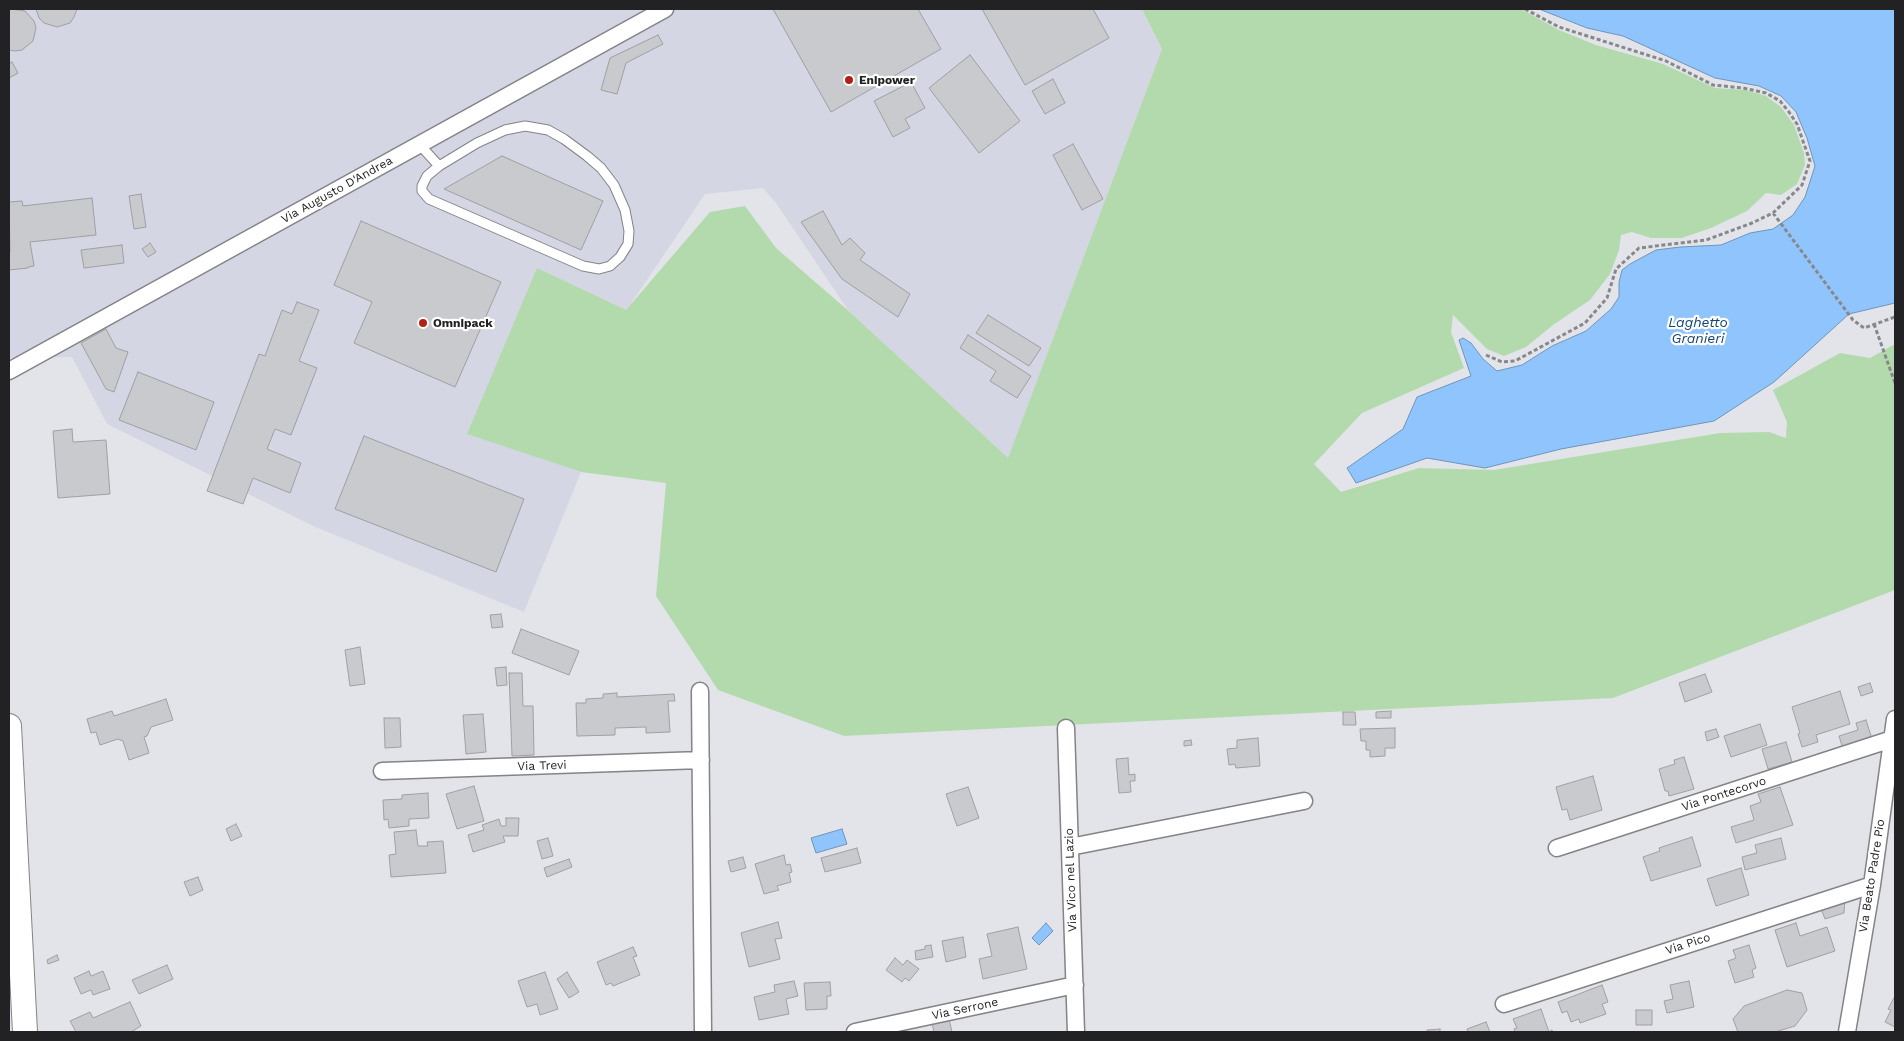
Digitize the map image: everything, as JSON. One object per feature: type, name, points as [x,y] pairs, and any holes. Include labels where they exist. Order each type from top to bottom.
[{"type":"main road","points":[[9,726],[12,858],[25,1032]]},
{"type":"street","name":"Via Augusto D'Andrea","points":[[9,371],[665,9]]},
{"type":"street","points":[[700,691],[704,1032]]},
{"type":"street","name":"Via Beato Padre Pio","points":[[1848,1032],[1894,740],[1895,719]]},
{"type":"street","name":"Via Vico nel Lazio","points":[[1066,728],[1076,1032]]},
{"type":"street","name":"Via Pontecorvo","points":[[1557,848],[1894,740]]},
{"type":"street","name":"Via Trevi","points":[[382,771],[701,760]]},
{"type":"street","points":[[1070,847],[1304,801]]},
{"type":"street","name":"Via Pico","points":[[1504,1004],[1872,884]]},
{"type":"street","name":"Via Serrone","points":[[855,1032],[1075,986]]},
{"type":"lane","points":[[525,126],[548,130],[587,156],[601,168],[614,185],[625,210],[629,231],[628,244],[620,257],[610,266],[599,269],[583,266],[429,198],[422,191],[423,181],[432,170],[439,166],[477,143],[506,130],[525,126]]},
{"type":"lane","points":[[420,145],[439,166]]},
{"type":"path","points":[[1486,355],[1502,362],[1515,361],[1585,323],[1607,298],[1616,269],[1639,248],[1706,240],[1773,213],[1802,186],[1810,161],[1797,124],[1780,101],[1766,93],[1757,90],[1713,85],[1666,61],[1559,27],[1525,9]]},
{"type":"path","points":[[1773,213],[1852,320],[1864,328],[1895,318]]},
{"type":"path","points":[[1874,324],[1895,383]]},
{"type":"shaded area","points":[[9,9],[1142,9],[1162,49],[1008,459],[848,310],[776,203],[763,188],[705,194],[626,311],[467,433],[581,472],[524,612],[313,526],[107,424],[72,357],[9,358]]},
{"type":"green space","points":[[1142,9],[1521,9],[1559,30],[1596,45],[1663,64],[1715,88],[1746,90],[1766,96],[1781,107],[1794,125],[1804,153],[1805,165],[1797,184],[1781,195],[1766,193],[1747,211],[1711,228],[1682,238],[1651,238],[1632,232],[1621,235],[1619,250],[1610,274],[1590,300],[1553,325],[1526,347],[1504,356],[1487,349],[1453,315],[1451,332],[1464,368],[1362,413],[1314,464],[1341,492],[1419,468],[1494,470],[1720,433],[1769,432],[1786,438],[1787,422],[1773,390],[1840,353],[1870,358],[1895,344],[1895,590],[1613,698],[844,736],[718,690],[656,596],[666,483],[581,472],[467,434],[537,268],[626,310],[710,212],[745,206],[776,248],[851,313],[1008,458],[1162,49]]},
{"type":"water","name":"Laghetto Granieri","points":[[1539,9],[1895,9],[1895,303],[1849,314],[1774,382],[1714,421],[1561,449],[1485,468],[1427,458],[1356,483],[1347,468],[1403,429],[1417,397],[1471,376],[1459,340],[1463,338],[1471,343],[1483,359],[1497,371],[1522,365],[1552,346],[1586,331],[1611,309],[1619,297],[1619,282],[1622,270],[1630,264],[1656,250],[1721,245],[1750,233],[1773,229],[1793,215],[1805,197],[1815,166],[1807,138],[1796,112],[1781,96],[1759,86],[1715,78],[1623,36],[1587,28]]},
{"type":"water","points":[[842,829],[847,844],[816,853],[811,838]]},
{"type":"water","points":[[1046,923],[1053,931],[1039,945],[1032,938]]},
{"type":"building","points":[[36,9],[77,9],[70,23],[57,27],[44,23],[39,18]]},
{"type":"building","name":"Enipower","points":[[773,9],[918,9],[941,49],[831,112]]},
{"type":"building","points":[[982,9],[1093,9],[1109,38],[1025,85]]},
{"type":"building","points":[[9,10],[25,11],[34,21],[36,28],[33,41],[22,50],[9,50]]},
{"type":"building","points":[[658,35],[663,44],[626,63],[617,94],[601,90],[610,58]]},
{"type":"building","points":[[970,55],[1020,121],[979,153],[929,88]]},
{"type":"building","points":[[12,62],[18,73],[9,78],[9,64]]},
{"type":"building","points":[[1053,79],[1065,103],[1045,114],[1032,91]]},
{"type":"building","points":[[911,82],[925,108],[905,119],[910,128],[893,137],[874,101]]},
{"type":"building","points":[[1073,144],[1103,199],[1082,210],[1053,155]]},
{"type":"building","points":[[502,156],[603,201],[581,250],[444,189]]},
{"type":"building","points":[[141,194],[146,227],[134,229],[129,196]]},
{"type":"building","points":[[92,198],[96,235],[30,242],[34,266],[9,270],[9,202],[22,201],[23,206]]},
{"type":"building","points":[[823,211],[842,245],[850,238],[865,253],[860,260],[910,294],[898,317],[842,279],[801,222]]},
{"type":"building","name":"Omnipack","points":[[361,221],[501,282],[455,387],[354,343],[372,302],[334,285]]},
{"type":"building","points":[[150,243],[156,252],[148,257],[142,249]]},
{"type":"building","points":[[122,245],[124,263],[84,268],[81,250]]},
{"type":"building","points":[[297,302],[319,310],[299,361],[317,368],[291,435],[275,429],[267,449],[301,463],[290,493],[253,478],[243,504],[207,491],[259,354],[265,356],[282,310],[292,314]]},
{"type":"building","points":[[988,315],[1041,348],[1029,366],[976,333]]},
{"type":"building","points":[[106,329],[116,348],[128,352],[114,392],[106,389],[81,343]]},
{"type":"building","points":[[968,335],[1031,376],[1017,398],[990,381],[996,371],[960,348]]},
{"type":"building","points":[[138,372],[214,402],[196,450],[119,420]]},
{"type":"building","points":[[72,429],[73,442],[106,440],[110,494],[58,498],[53,431]]},
{"type":"building","points":[[364,436],[524,499],[496,572],[335,509]]},
{"type":"building","points":[[501,614],[503,627],[492,628],[490,615]]},
{"type":"building","points":[[521,629],[579,651],[569,675],[512,653]]},
{"type":"building","points":[[360,647],[365,684],[350,686],[345,650]]},
{"type":"building","points":[[506,667],[507,685],[497,686],[495,668]]},
{"type":"building","points":[[509,673],[522,673],[523,706],[533,706],[534,755],[512,756]]},
{"type":"building","points":[[1705,674],[1712,692],[1685,702],[1679,683]]},
{"type":"building","points":[[1870,683],[1873,692],[1861,696],[1858,687]]},
{"type":"building","points":[[1840,691],[1850,724],[1816,735],[1818,742],[1802,747],[1792,707]]},
{"type":"building","points":[[617,693],[617,697],[674,694],[675,701],[668,701],[670,732],[646,733],[646,727],[615,728],[615,735],[577,736],[576,703],[586,703],[586,699],[603,698],[603,694]]},
{"type":"building","points":[[166,699],[173,720],[151,727],[147,736],[144,737],[149,753],[129,760],[123,741],[118,739],[100,745],[96,732],[91,733],[87,719],[112,711],[114,716]]},
{"type":"building","points":[[1391,711],[1391,718],[1376,718],[1376,712]]},
{"type":"building","points":[[1343,712],[1355,712],[1356,725],[1343,725]]},
{"type":"building","points":[[483,714],[486,752],[466,754],[463,715]]},
{"type":"building","points":[[384,718],[400,718],[401,747],[385,748]]},
{"type":"building","points":[[1866,720],[1872,739],[1843,749],[1839,736],[1858,730],[1856,723]]},
{"type":"building","points":[[1760,724],[1767,745],[1731,757],[1724,736]]},
{"type":"building","points":[[1395,728],[1395,748],[1385,748],[1385,756],[1370,757],[1370,750],[1366,750],[1366,741],[1361,741],[1360,729]]},
{"type":"building","points":[[1716,729],[1719,737],[1707,741],[1705,732]]},
{"type":"building","points":[[1258,738],[1260,766],[1236,768],[1235,764],[1229,765],[1227,749],[1237,748],[1237,740]]},
{"type":"building","points":[[1191,740],[1192,745],[1184,746],[1184,741]]},
{"type":"building","points":[[1786,742],[1792,762],[1768,769],[1762,749]]},
{"type":"building","points":[[1684,757],[1694,789],[1669,796],[1668,791],[1665,791],[1659,769],[1675,764],[1674,760]]},
{"type":"building","points":[[1128,758],[1129,775],[1135,774],[1135,781],[1130,781],[1131,792],[1119,793],[1116,759]]},
{"type":"building","points":[[1593,776],[1602,810],[1570,820],[1567,809],[1562,810],[1556,787]]},
{"type":"building","points":[[474,786],[484,821],[457,829],[446,794]]},
{"type":"building","points":[[968,787],[979,818],[957,826],[946,794]]},
{"type":"building","points":[[1780,787],[1793,825],[1736,843],[1731,827],[1754,820],[1750,806],[1761,802],[1758,794]]},
{"type":"building","points":[[428,793],[429,818],[409,819],[409,826],[389,828],[388,819],[384,820],[383,800],[402,799],[402,795]]},
{"type":"building","points":[[506,818],[519,818],[518,836],[503,836],[505,842],[473,852],[468,835],[484,830],[482,825],[499,819],[501,826],[506,826]]},
{"type":"building","points":[[236,824],[242,836],[231,841],[226,829]]},
{"type":"building","points":[[416,830],[418,846],[428,846],[427,842],[443,841],[446,873],[391,877],[389,855],[396,854],[394,832]]},
{"type":"building","points":[[1692,837],[1701,866],[1651,881],[1643,857],[1660,851],[1659,848]]},
{"type":"building","points":[[548,838],[553,856],[542,859],[537,841]]},
{"type":"building","points":[[1781,838],[1786,859],[1745,870],[1742,857],[1757,853],[1755,845]]},
{"type":"building","points":[[857,848],[861,863],[825,872],[821,858]]},
{"type":"building","points":[[784,855],[786,865],[790,864],[792,872],[789,873],[791,882],[777,886],[779,890],[764,894],[755,864]]},
{"type":"building","points":[[743,857],[746,868],[731,872],[728,861]]},
{"type":"building","points":[[569,859],[572,867],[547,877],[544,868]]},
{"type":"building","points":[[1741,868],[1749,895],[1716,906],[1707,879]]},
{"type":"building","points":[[198,877],[203,890],[190,896],[184,882]]},
{"type":"building","points":[[1845,897],[1844,913],[1825,919],[1820,906]]},
{"type":"building","points":[[778,922],[782,938],[775,939],[780,959],[749,967],[741,933]]},
{"type":"building","points":[[1796,923],[1800,936],[1827,927],[1835,951],[1787,967],[1775,930]]},
{"type":"building","points":[[1018,927],[1027,969],[983,979],[979,959],[992,956],[987,934]]},
{"type":"building","points":[[963,937],[966,957],[946,962],[942,941]]},
{"type":"building","points":[[931,945],[933,957],[916,960],[915,951],[925,949],[925,946]]},
{"type":"building","points":[[1749,945],[1756,968],[1752,970],[1754,977],[1735,983],[1728,961],[1736,958],[1733,950]]},
{"type":"building","points":[[633,947],[637,956],[633,957],[640,975],[613,986],[611,983],[606,985],[597,962]]},
{"type":"building","points":[[57,955],[59,960],[48,964],[47,960]]},
{"type":"building","points":[[895,958],[903,965],[907,960],[919,969],[909,981],[905,978],[902,982],[886,970]]},
{"type":"building","points":[[167,965],[173,979],[139,994],[132,980]]},
{"type":"building","points":[[89,971],[91,976],[103,971],[110,989],[93,995],[91,990],[81,994],[74,978]]},
{"type":"building","points":[[545,972],[558,1009],[540,1015],[537,1004],[527,1007],[518,981]]},
{"type":"building","points":[[567,972],[579,992],[569,998],[557,979]]},
{"type":"building","points":[[794,981],[798,996],[786,999],[789,1014],[759,1020],[754,997],[775,992],[774,985]]},
{"type":"building","points":[[1689,981],[1694,1007],[1667,1013],[1664,1001],[1673,999],[1670,985]]},
{"type":"building","points":[[830,982],[831,996],[827,996],[827,1009],[806,1010],[804,983]]},
{"type":"building","points":[[1602,985],[1608,1002],[1602,1004],[1606,1014],[1580,1023],[1579,1019],[1571,1022],[1567,1011],[1562,1013],[1558,1002]]},
{"type":"building","points":[[1787,990],[1802,993],[1807,1010],[1795,1026],[1775,1032],[1738,1032],[1733,1019],[1744,1006]]},
{"type":"building","points":[[1895,996],[1895,1027],[1885,1022],[1891,1010],[1888,1009]]},
{"type":"building","points":[[130,1002],[141,1026],[131,1032],[76,1032],[70,1021],[90,1012],[93,1018]]},
{"type":"building","points":[[1541,1009],[1549,1032],[1515,1032],[1514,1029],[1517,1028],[1513,1019]]},
{"type":"building","points":[[1636,1010],[1652,1010],[1652,1025],[1636,1025]]},
{"type":"building","points":[[949,1019],[952,1032],[934,1032],[932,1023]]},
{"type":"building","points":[[1486,1022],[1490,1032],[1468,1032],[1467,1029]]},
{"type":"building","points":[[1440,1029],[1440,1032],[1427,1032],[1427,1030]]},
{"type":"place","name":"Enipower","points":[[849,80]]},
{"type":"place","name":"Omnipack","points":[[423,323]]}]
